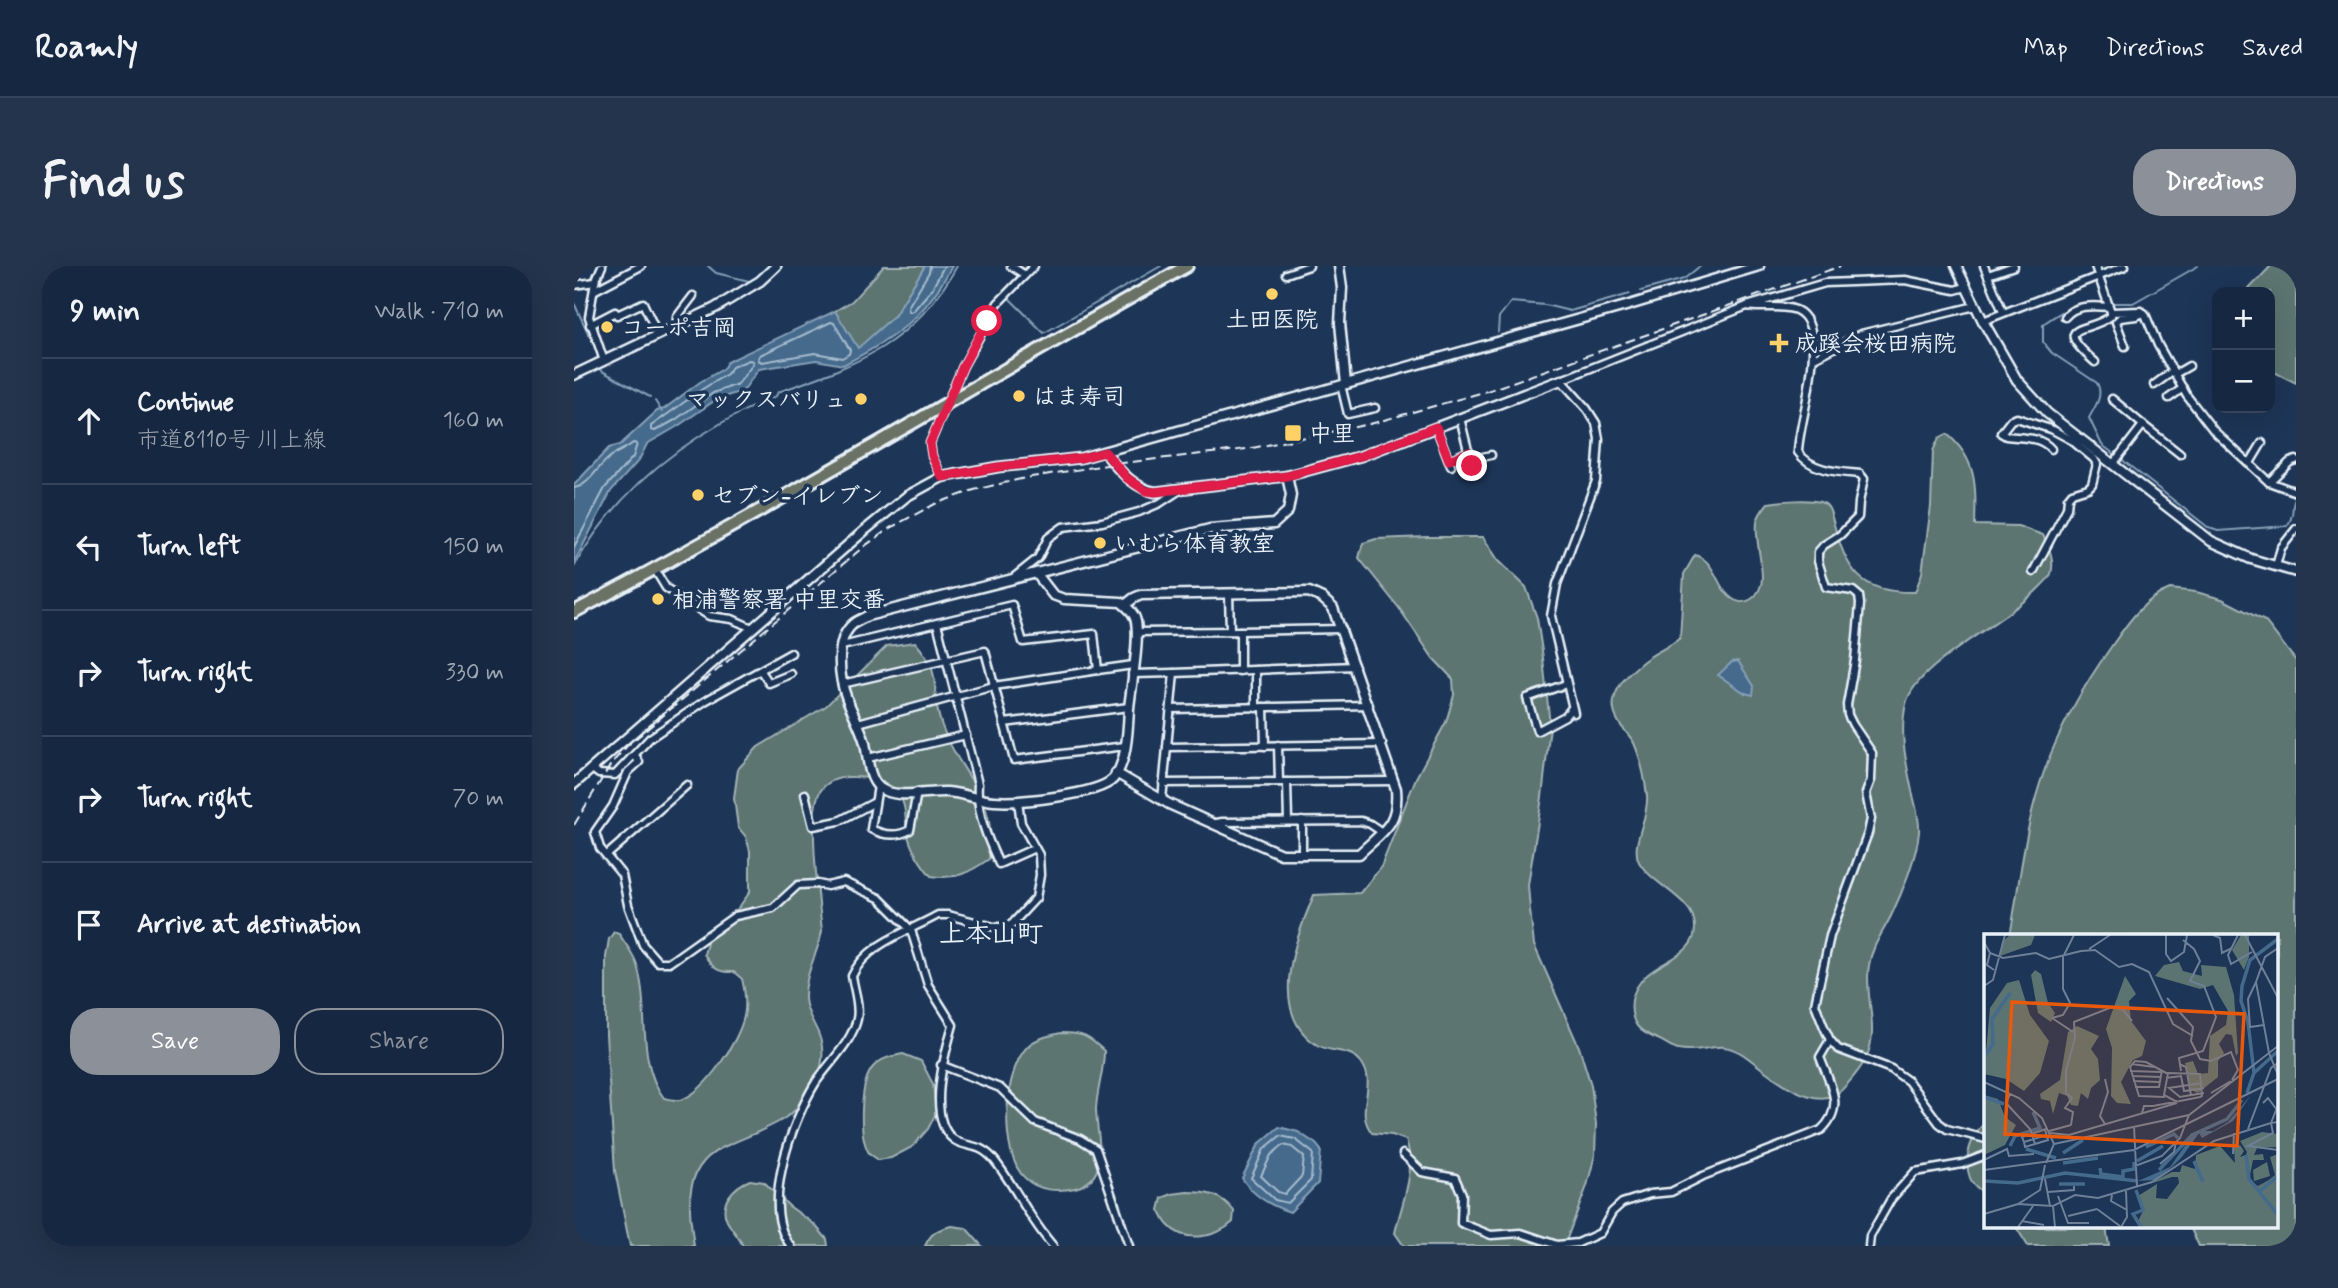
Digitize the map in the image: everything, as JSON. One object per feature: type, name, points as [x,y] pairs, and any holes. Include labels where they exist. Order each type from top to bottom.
[{"type":"highway","points":[[574,612],[655,570],[1187,266]]},
{"type":"highway","points":[[574,621],[655,570]]},
{"type":"street","points":[[602,266],[589,317],[604,360]]},
{"type":"street","points":[[595,290],[641,266]]},
{"type":"street","points":[[1010,266],[1026,275]]},
{"type":"street","points":[[942,477],[932,456],[930,443],[963,366],[998,303],[1034,266]]},
{"type":"street","points":[[1286,274],[1309,266]]},
{"type":"street","points":[[1339,266],[1342,288],[1340,323],[1348,414],[1375,408]]},
{"type":"street","points":[[574,784],[864,530],[907,496],[942,477],[998,467],[1081,458],[1105,452],[1614,310],[1759,266]]},
{"type":"street","points":[[1956,266],[1983,321],[2017,380],[2096,464],[2092,484],[2072,493],[2068,498],[2067,508],[2033,572]]},
{"type":"street","points":[[1984,266],[2003,312]]},
{"type":"street","points":[[1988,275],[2014,266]]},
{"type":"street","points":[[2095,266],[2111,316],[2099,324],[2080,327],[2074,338],[2076,344],[2095,362]]},
{"type":"street","points":[[1983,321],[2125,266]]},
{"type":"street","points":[[574,375],[744,292],[771,267]]},
{"type":"street","points":[[1105,452],[1127,478],[1146,491],[1180,490],[1287,476],[1361,456],[1747,306],[1825,283],[1905,280],[1955,290],[1966,287]]},
{"type":"street","points":[[574,285],[596,282]]},
{"type":"street","points":[[676,327],[677,317],[693,296]]},
{"type":"street","points":[[590,325],[615,312],[617,314],[643,303],[658,335]]},
{"type":"street","points":[[1747,306],[1790,308],[1799,311],[1806,320],[1814,358],[1798,452],[1805,462],[1821,468],[1860,474],[1864,479],[1858,502],[1858,517],[1840,536],[1824,545],[1818,552],[1826,587],[1853,592],[1859,596],[1855,660],[1847,705],[1853,725],[1872,753],[1871,780],[1867,793],[1871,819],[1868,833],[1830,936],[1815,1004],[1830,1040],[1838,1049],[1891,1069],[1908,1081],[1939,1123],[1947,1129],[1984,1138]]},
{"type":"street","points":[[1814,358],[1861,334],[1975,306]]},
{"type":"street","points":[[2065,317],[2069,312],[2080,308],[2109,306],[2144,313],[2174,373],[2214,431],[2269,482],[2295,491]]},
{"type":"street","points":[[2125,346],[2116,322],[2120,317],[2144,313]]},
{"type":"street","points":[[2154,385],[2189,366]]},
{"type":"street","points":[[1561,380],[1587,409],[1596,423],[1599,439],[1596,481],[1553,598],[1551,616],[1573,710],[1537,731],[1527,698],[1566,684]]},
{"type":"street","points":[[2169,398],[2183,388]]},
{"type":"street","points":[[2112,399],[2180,454]]},
{"type":"street","points":[[1460,418],[1471,463],[1491,454]]},
{"type":"street","points":[[2051,449],[2046,442],[2038,439],[2006,436],[2001,433],[2011,420],[2017,418],[2053,430],[2114,462],[2211,541],[2233,552],[2296,572]]},
{"type":"street","points":[[2114,462],[2143,425]]},
{"type":"street","points":[[1436,427],[1450,463],[1469,452]]},
{"type":"street","points":[[2250,463],[2262,443]]},
{"type":"street","points":[[2269,482],[2290,462],[2296,460]]},
{"type":"street","points":[[917,792],[910,830],[903,834],[880,834],[871,829],[878,786],[858,723],[842,684],[842,646],[844,636],[852,624],[867,616],[1210,529],[1274,524],[1289,511],[1291,495],[1287,476]]},
{"type":"street","points":[[1013,579],[1038,558],[1048,538],[1063,527],[1102,522],[1139,512],[1180,490]]},
{"type":"street","points":[[2276,566],[2281,548],[2296,528]]},
{"type":"street","points":[[655,570],[666,588],[709,616],[732,619],[752,628]]},
{"type":"street","points":[[878,786],[893,794],[951,792],[992,801],[1018,801],[1089,790],[1113,780],[1125,746],[1135,618],[1121,602],[1065,599],[1053,595],[1036,573]]},
{"type":"street","points":[[1116,773],[1162,800],[1281,854],[1359,854],[1391,824],[1398,807],[1394,781],[1342,629],[1334,608],[1322,598],[1309,592],[1141,595],[1125,605]]},
{"type":"street","points":[[1229,594],[1230,631]]},
{"type":"street","points":[[842,646],[1012,605],[1023,642],[1094,634],[1098,670]]},
{"type":"street","points":[[937,623],[978,784],[977,798],[985,834],[999,864],[1035,848]]},
{"type":"street","points":[[1136,632],[1342,629]]},
{"type":"street","points":[[1240,631],[1240,671]]},
{"type":"street","points":[[842,684],[985,651],[1014,760],[1125,746]]},
{"type":"street","points":[[591,768],[599,774],[615,775],[631,755],[635,755],[650,738],[705,701],[791,653]]},
{"type":"street","points":[[858,723],[995,686],[1098,670],[1133,669],[1174,673],[1354,666]]},
{"type":"street","points":[[1256,670],[1256,708]]},
{"type":"street","points":[[761,671],[769,684],[791,674]]},
{"type":"street","points":[[1162,800],[1174,673]]},
{"type":"street","points":[[1171,709],[1369,705]]},
{"type":"street","points":[[1004,723],[1129,707]]},
{"type":"street","points":[[1264,707],[1265,746]]},
{"type":"street","points":[[868,758],[966,735]]},
{"type":"street","points":[[1167,747],[1382,744]]},
{"type":"street","points":[[1279,746],[1288,821]]},
{"type":"street","points":[[635,755],[639,762],[628,772],[612,806],[595,832],[600,848],[622,875],[628,905],[643,945],[658,962],[670,961],[735,916],[773,908],[798,886],[827,886],[844,882],[879,898],[911,930],[928,985],[953,1025],[941,1065],[940,1117],[945,1129],[955,1141],[980,1147],[994,1159],[1053,1246]]},
{"type":"street","points":[[1163,783],[1394,781]]},
{"type":"street","points":[[607,855],[687,785]]},
{"type":"street","points":[[805,794],[813,826],[839,821],[875,802]]},
{"type":"street","points":[[791,1246],[781,1229],[778,1214],[780,1173],[789,1142],[814,1085],[852,1032],[857,1017],[852,976],[855,970],[873,948],[938,915],[994,927],[1012,924],[1036,898],[1040,875],[1039,855],[1021,823],[1018,801]]},
{"type":"street","points":[[1302,821],[1302,855]]},
{"type":"street","points":[[1212,824],[1360,821],[1382,832]]},
{"type":"street","points":[[1403,1154],[1423,1172],[1455,1178],[1462,1194],[1461,1223],[1468,1227],[1491,1235],[1521,1233],[1557,1245],[1578,1243],[1600,1233],[1612,1212],[1622,1203],[1650,1194],[1671,1192],[1821,1130],[1832,1120],[1835,1112],[1833,1095],[1820,1057],[1830,1040]]},
{"type":"street","points":[[941,1065],[1000,1088],[1035,1122],[1080,1139],[1096,1149],[1129,1246]]},
{"type":"street","points":[[1868,1246],[1875,1224],[1891,1199],[1915,1172],[1962,1164],[1984,1156]]},
{"type":"green space","points":[[884,266],[925,266],[895,315],[858,349],[835,311],[852,301]]},
{"type":"green space","points":[[2271,266],[2296,266],[2296,383],[2275,372],[2275,287],[2251,287]]},
{"type":"green space","points":[[1947,434],[1965,454],[1970,464],[1975,487],[1975,525],[2018,526],[2043,535],[2052,558],[2051,574],[2024,601],[1926,674],[1913,689],[1906,704],[1904,747],[1919,832],[1904,886],[1870,958],[1870,1045],[1861,1066],[1840,1092],[1823,1098],[1811,1096],[1786,1086],[1735,1050],[1726,1047],[1696,1050],[1676,1048],[1644,1032],[1635,1023],[1632,1000],[1637,987],[1645,976],[1687,948],[1693,939],[1695,927],[1688,908],[1645,871],[1639,862],[1637,847],[1647,805],[1646,789],[1634,743],[1615,713],[1615,697],[1622,682],[1634,670],[1680,638],[1684,574],[1695,555],[1707,563],[1724,591],[1735,600],[1746,601],[1756,595],[1762,578],[1757,522],[1768,503],[1803,500],[1825,504],[1830,510],[1844,553],[1858,576],[1881,588],[1915,592],[1922,573],[1931,506],[1933,451],[1939,438]]},
{"type":"green space","points":[[1483,537],[1498,560],[1526,587],[1537,618],[1550,726],[1528,885],[1534,945],[1579,1047],[1591,1085],[1596,1124],[1595,1155],[1587,1186],[1564,1246],[1404,1246],[1395,1233],[1409,1175],[1406,1140],[1372,1133],[1365,1115],[1368,1080],[1361,1062],[1346,1053],[1317,1045],[1301,1031],[1292,1014],[1290,974],[1300,932],[1314,895],[1360,893],[1381,867],[1416,778],[1446,722],[1454,695],[1453,679],[1433,658],[1399,608],[1359,558],[1363,543],[1376,539]]},
{"type":"green space","points":[[2170,589],[2222,599],[2265,621],[2296,661],[2296,1246],[2199,1246],[2190,1228],[2278,1228],[2278,934],[2010,934],[2032,810],[2058,737],[2101,661],[2136,613],[2160,593]]},
{"type":"green space","points":[[915,642],[933,674],[942,726],[984,803],[991,837],[989,859],[962,874],[931,876],[911,844],[904,807],[894,789],[869,778],[848,777],[837,779],[820,791],[814,824],[822,931],[805,990],[807,1010],[822,1045],[821,1065],[812,1090],[799,1107],[786,1117],[713,1153],[702,1163],[695,1174],[690,1201],[694,1246],[630,1246],[615,1171],[606,1035],[606,957],[609,939],[614,932],[619,934],[636,962],[643,996],[646,1050],[655,1083],[664,1098],[678,1100],[690,1095],[720,1065],[735,1039],[745,1011],[742,979],[734,972],[716,969],[704,954],[709,936],[728,922],[750,892],[750,851],[746,837],[738,827],[734,798],[738,769],[758,747],[826,706],[887,646]]},
{"type":"green space","points":[[1061,1033],[1085,1036],[1104,1051],[1096,1109],[1100,1156],[1094,1176],[1084,1185],[1055,1190],[1030,1182],[1017,1167],[1011,1151],[1007,1113],[1013,1075],[1027,1047],[1034,1041]]},
{"type":"green space","points":[[903,1054],[921,1061],[933,1084],[936,1113],[928,1129],[912,1147],[891,1158],[878,1160],[869,1153],[863,1134],[865,1084],[876,1064]]},
{"type":"green space","points":[[1984,1124],[1984,1193],[1971,1181],[1967,1163],[1972,1140]]},
{"type":"green space","points":[[750,1180],[764,1182],[789,1206],[814,1224],[827,1239],[828,1246],[743,1246],[727,1221],[725,1207],[734,1191]]},
{"type":"green space","points":[[1187,1192],[1207,1194],[1224,1201],[1234,1211],[1233,1222],[1210,1235],[1183,1235],[1175,1231],[1159,1210],[1162,1198]]},
{"type":"green space","points":[[952,1226],[966,1228],[982,1246],[925,1246],[936,1232]]},
{"type":"green space","points":[[2017,1228],[2106,1228],[2109,1246],[2028,1246]]},
{"type":"water","points":[[925,266],[952,266],[919,313],[878,346],[843,365],[816,360],[759,369],[743,391],[717,399],[647,444],[639,460],[611,491],[574,563],[574,485],[609,448],[620,445],[657,411],[723,369],[727,362],[835,311],[858,348],[895,315]]},
{"type":"water","points":[[1738,661],[1754,686],[1753,695],[1745,693],[1718,675],[1732,662]]},
{"type":"water","points":[[1279,1127],[1298,1132],[1321,1150],[1318,1183],[1290,1212],[1263,1200],[1242,1178],[1259,1144]]},
{"type":"waterway","points":[[708,266],[716,273],[749,281]]},
{"type":"waterway","points":[[760,287],[782,266]]},
{"type":"waterway","points":[[574,567],[612,512],[660,465],[715,427],[776,396],[778,392],[834,371],[881,348],[903,333],[922,315],[957,266]]},
{"type":"waterway","points":[[1007,296],[1044,333],[1161,266]]},
{"type":"waterway","points":[[1641,291],[1684,279],[1700,266]]},
{"type":"waterway","points":[[2112,303],[2133,303],[2198,266]]},
{"type":"waterway","points":[[1498,332],[1499,317],[1511,302],[1545,305],[1570,311],[1630,294]]},
{"type":"waterway","points":[[574,303],[589,335]]},
{"type":"waterway","points":[[2106,303],[2080,304],[2058,314],[2043,324],[2043,342],[2052,353],[2097,383],[2099,397],[2089,418],[2102,445],[2117,456]]},
{"type":"waterway","points":[[600,368],[650,397]]},
{"type":"waterway","points":[[655,401],[662,412]]},
{"type":"waterway","points":[[2121,459],[2209,528],[2218,531],[2287,526],[2296,496]]},
{"type":"railway","points":[[574,825],[611,764],[627,746],[862,548],[890,528],[935,504],[974,490],[1025,478],[1113,464],[1247,449],[1370,424],[1484,392],[1841,266]]},
{"type":"place","name":"土田医院","points":[[1272,294]]},
{"type":"place","name":"コーポ吉岡","points":[[607,327]]},
{"type":"place","name":"成蹊会桜田病院","points":[[1779,343]]},
{"type":"place","name":"はま寿司","points":[[1019,396]]},
{"type":"place","name":"マックスバリュ","points":[[861,399]]},
{"type":"place","name":"中里","points":[[1293,433]]},
{"type":"place","name":"セブン-イレブン","points":[[698,495]]},
{"type":"place","name":"いむら体育教室","points":[[1100,543]]},
{"type":"place","name":"相浦警察署 中里交番","points":[[658,599]]},
{"type":"district","name":"上本山町","points":[[991,933]]},
{"type":"route","points":[[987,321],[963,366],[930,443],[932,456],[942,477],[998,467],[1081,458],[1105,452],[1127,478],[1146,491],[1180,490],[1287,476],[1361,456],[1436,427],[1449,460],[1469,452],[1472,466]]}]
